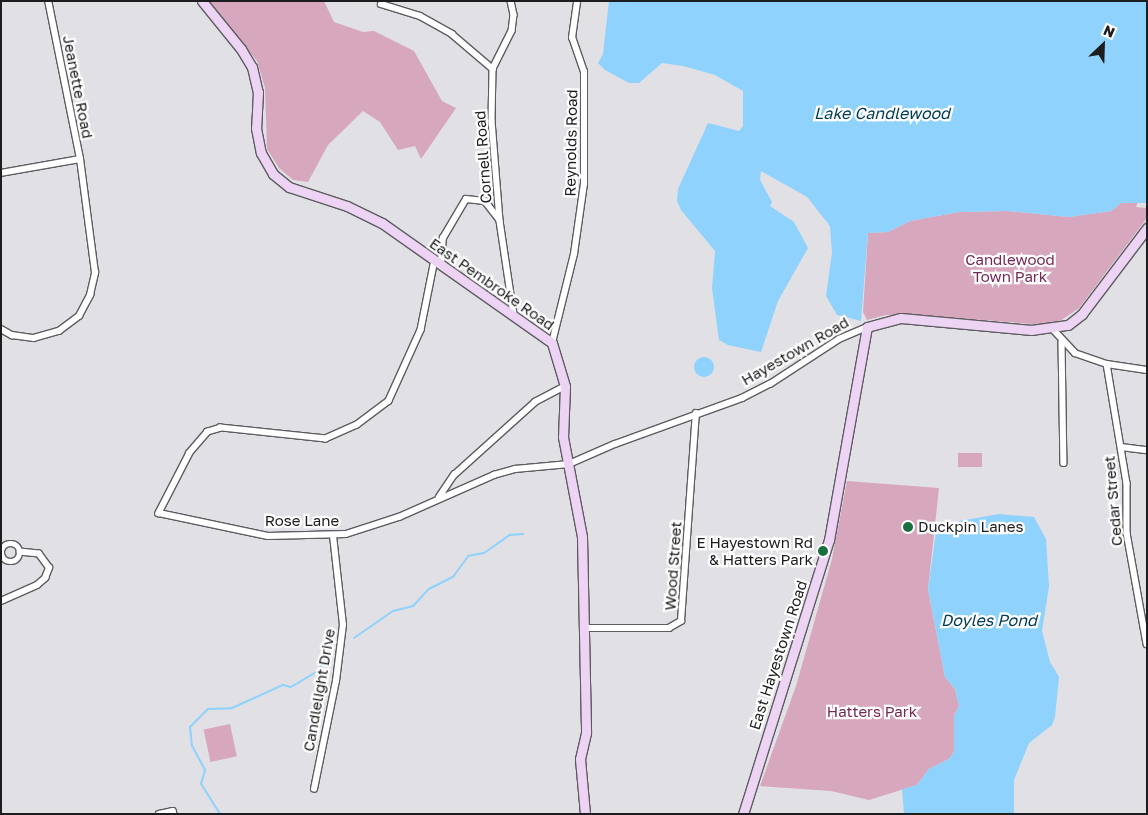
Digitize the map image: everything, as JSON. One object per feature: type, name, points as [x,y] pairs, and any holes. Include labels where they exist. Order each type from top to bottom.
[{"type":"street","name":"Jeanette Road","points":[[1,173],[80,159],[48,1]]},
{"type":"street","name":"East Pembroke Road","points":[[202,1],[241,49],[252,67],[258,92],[256,128],[261,153],[273,174],[289,187],[346,206],[382,223],[552,343],[565,386],[562,437],[569,464],[582,537],[586,733],[580,759],[585,814]]},
{"type":"street","name":"Cornell Road","points":[[511,1],[514,14],[512,31],[493,69],[492,121],[500,221],[514,315]]},
{"type":"street","name":"Reynolds Road","points":[[552,343],[574,254],[584,184],[584,72],[572,38],[577,1]]},
{"type":"street","points":[[381,4],[428,20],[452,34],[493,69]]},
{"type":"street","points":[[1,329],[12,335],[34,338],[58,331],[79,316],[90,295],[95,273],[80,159]]},
{"type":"street","points":[[438,262],[443,238],[466,199],[485,200],[500,221]]},
{"type":"street","name":"Hayestown Road","points":[[569,464],[770,384],[839,339],[867,327],[901,318],[1018,329],[1052,328],[1068,325],[1082,314],[1147,228]]},
{"type":"street","name":"Rose Lane","points":[[438,262],[421,330],[389,401],[357,425],[326,439],[221,428],[208,432],[190,453],[159,513],[268,536],[333,536],[399,517],[440,497],[515,469],[569,464]]},
{"type":"street","name":"East Hayestown Road","points":[[743,814],[829,540],[867,327]]},
{"type":"street","points":[[1052,328],[1062,342],[1075,353],[1107,364],[1147,370]]},
{"type":"street","points":[[1062,342],[1064,463]]},
{"type":"street","name":"Cedar Street","points":[[1107,364],[1127,483],[1127,533],[1147,644]]},
{"type":"street","points":[[440,497],[454,475],[535,402],[565,386]]},
{"type":"street","name":"Wood Street","points":[[583,628],[668,628],[681,621],[696,414]]},
{"type":"street","points":[[1122,447],[1147,450]]},
{"type":"street","name":"Candlelight Drive","points":[[314,788],[336,681],[343,625],[333,536]]},
{"type":"street","points":[[1,602],[37,585],[45,578],[49,568],[39,554],[20,552]]},
{"type":"street","points":[[159,814],[173,811],[174,814]]},
{"type":"green space","points":[[209,1],[324,1],[334,22],[363,32],[374,31],[414,51],[442,101],[456,108],[421,159],[415,146],[398,150],[380,122],[363,111],[328,145],[308,182],[293,180],[279,168],[267,149],[265,88],[257,61]]},
{"type":"green space","name":"Candlewood Town Park","points":[[1138,202],[1136,207],[1147,208],[1147,218],[1079,308],[1057,323],[1046,325],[917,315],[886,315],[867,320],[863,312],[868,233],[888,232],[910,221],[959,212],[1007,211],[1069,217],[1111,211],[1121,203]]},
{"type":"green space","points":[[958,453],[982,453],[982,467],[958,467]]},
{"type":"green space","name":"Hatters Park","points":[[847,481],[939,488],[928,589],[945,677],[955,689],[959,706],[954,716],[954,752],[949,759],[929,769],[917,785],[869,800],[831,791],[760,786],[796,686],[832,559]]},
{"type":"green space","points":[[230,724],[237,756],[210,762],[204,730]]},
{"type":"water","name":"Lake Candlewood","points":[[609,1],[1147,1],[1147,203],[1121,203],[1111,211],[1069,217],[1007,211],[959,212],[910,221],[888,232],[868,233],[861,321],[837,315],[826,296],[832,253],[830,226],[807,197],[761,171],[760,180],[772,202],[770,206],[794,222],[808,248],[778,301],[761,352],[728,345],[719,340],[712,288],[715,251],[681,210],[677,201],[678,189],[708,123],[739,131],[743,126],[743,91],[715,75],[683,66],[662,63],[639,83],[629,83],[605,70],[598,63],[603,54]]},
{"type":"water","points":[[704,357],[711,360],[714,367],[711,374],[704,377],[697,374],[694,367],[697,360]]},
{"type":"water","name":"Doyles Pond","points":[[999,514],[1034,517],[1046,539],[1049,586],[1042,631],[1050,662],[1059,677],[1055,717],[1052,725],[1029,743],[1014,780],[1014,814],[904,814],[902,789],[917,785],[929,769],[949,759],[954,752],[954,716],[959,706],[955,689],[945,677],[928,589],[937,525]]},
{"type":"waterway","points":[[354,638],[393,611],[413,606],[429,589],[453,577],[468,556],[484,553],[510,535],[523,534]]},
{"type":"waterway","points":[[220,814],[201,784],[205,770],[192,746],[190,727],[208,709],[232,708],[283,685],[291,687],[318,671],[333,645]]},
{"type":"place","name":"Duckpin Lanes","points":[[908,527]]},
{"type":"place","name":"E Hayestown Rd & Hatters Park","points":[[823,551]]}]
